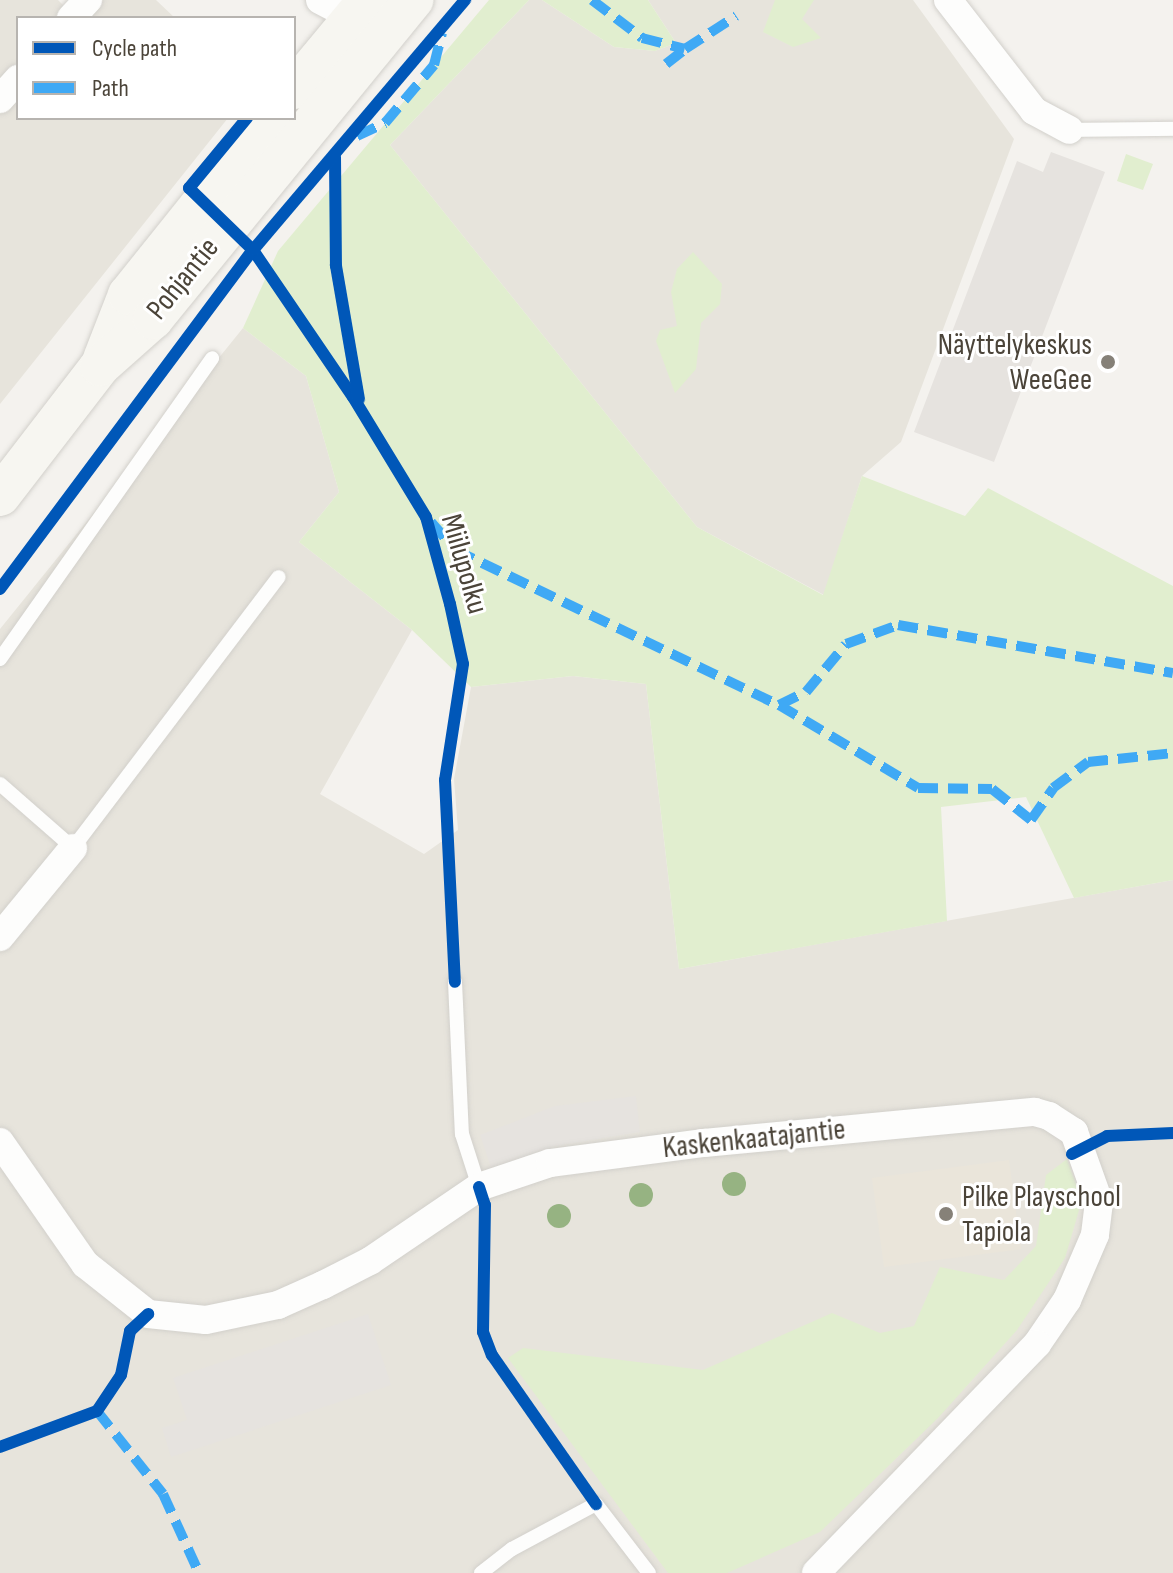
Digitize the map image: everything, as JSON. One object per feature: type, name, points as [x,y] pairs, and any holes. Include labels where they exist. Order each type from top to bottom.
[{"type":"main road","name":"Pohjantie","points":[[296,87],[359,10],[413,0]]},
{"type":"main road","name":"Pohjantie","points":[[296,104],[359,10]]},
{"type":"main road","name":"Pohjantie","points":[[100,366],[128,295],[268,120]]},
{"type":"main road","name":"Pohjantie","points":[[0,496],[100,366],[153,319],[286,120]]},
{"type":"street","points":[[73,16],[88,0]]},
{"type":"street","points":[[948,0],[1013,89],[1034,111],[1069,130]]},
{"type":"street","points":[[0,99],[16,81]]},
{"type":"street","points":[[0,937],[73,848]]},
{"type":"street","name":"Kaskenkaatajantie","points":[[0,1142],[71,1249],[148,1314],[167,1319],[206,1320],[278,1305],[370,1261],[479,1187],[585,1156],[1035,1112],[1074,1132],[1099,1202],[1095,1235],[1067,1300],[1037,1344],[816,1573]]},
{"type":"lane","points":[[1069,130],[1173,129]]},
{"type":"lane","points":[[0,659],[212,358]]},
{"type":"lane","points":[[0,784],[73,848],[279,577]]},
{"type":"lane","points":[[455,982],[462,1134],[479,1187]]},
{"type":"lane","points":[[481,1573],[512,1549],[596,1504],[649,1573]]},
{"type":"shaded area","points":[[0,0],[58,0],[73,15],[88,0],[156,0],[173,16],[16,16],[16,120],[226,120],[0,404]]},
{"type":"shaded area","points":[[529,0],[542,0],[614,47],[655,51],[676,43],[648,0],[913,0],[1014,139],[901,442],[862,476],[824,595],[697,527],[390,145]]},
{"type":"shaded area","points":[[1051,152],[1105,172],[994,462],[914,432],[1017,161],[1043,172]]},
{"type":"shaded area","points":[[243,328],[306,376],[339,492],[299,542],[412,630],[320,794],[424,854],[458,830],[454,779],[471,687],[573,676],[646,684],[679,969],[1173,880],[1173,1573],[0,1573],[0,629]]},
{"type":"shaded area","points":[[636,1096],[640,1132],[556,1146],[491,1168],[480,1135],[555,1106]]},
{"type":"shaded area","name":"Pilke Playschool Tapiola","points":[[1009,1160],[1021,1249],[884,1267],[872,1178]]},
{"type":"shaded area","points":[[368,1314],[391,1385],[171,1457],[162,1428],[187,1420],[173,1378]]},
{"type":"green space","points":[[489,0],[529,0],[390,145],[697,527],[823,595],[862,476],[965,516],[988,488],[1173,586],[1173,880],[1074,898],[1026,797],[941,807],[947,921],[679,969],[646,684],[573,676],[471,687],[412,630],[299,542],[339,492],[306,376],[243,328],[278,251]]},
{"type":"green space","points":[[542,0],[648,0],[676,43],[655,51],[614,47]]},
{"type":"green space","points":[[775,0],[814,0],[802,19],[821,38],[793,47],[763,32]]},
{"type":"green space","points":[[1126,154],[1153,164],[1143,190],[1117,181]]},
{"type":"green space","points":[[693,252],[722,284],[720,304],[701,323],[696,369],[675,393],[656,341],[660,330],[677,326],[671,292],[677,269]]},
{"type":"green space","points":[[1067,1159],[1082,1200],[1065,1258],[1017,1330],[938,1418],[820,1532],[727,1573],[668,1573],[508,1358],[523,1348],[703,1370],[832,1313],[880,1333],[914,1326],[940,1267],[1004,1280],[1036,1246],[1046,1175]]},
{"type":"marked path","points":[[592,0],[642,38],[685,49],[736,16]]},
{"type":"marked path","points":[[357,136],[385,123],[434,65],[442,33]]},
{"type":"marked path","points":[[666,64],[685,49]]},
{"type":"marked path","points":[[431,522],[455,550],[779,705],[918,788],[992,789],[1031,820],[1053,788],[1088,762],[1173,753]]},
{"type":"marked path","points":[[779,705],[806,692],[846,644],[898,625],[1173,673]]},
{"type":"marked path","points":[[97,1411],[163,1494],[199,1573]]},
{"type":"cycle path","points":[[0,589],[253,250],[465,0]]},
{"type":"cycle path","name":"Miilupolku","points":[[245,120],[189,188],[253,250],[353,397],[426,517],[450,604],[463,664],[445,780],[455,982]]},
{"type":"cycle path","points":[[335,157],[336,266],[359,399]]},
{"type":"cycle path","points":[[1072,1154],[1107,1136],[1173,1133]]},
{"type":"cycle path","points":[[479,1187],[485,1205],[483,1332],[492,1355],[596,1504]]},
{"type":"cycle path","points":[[0,1447],[97,1411],[121,1375],[130,1331],[148,1314]]},
{"type":"place","name":"Näyttelykeskus WeeGee","points":[[1108,362]]},
{"type":"place","name":"Pilke Playschool Tapiola","points":[[946,1214]]}]
